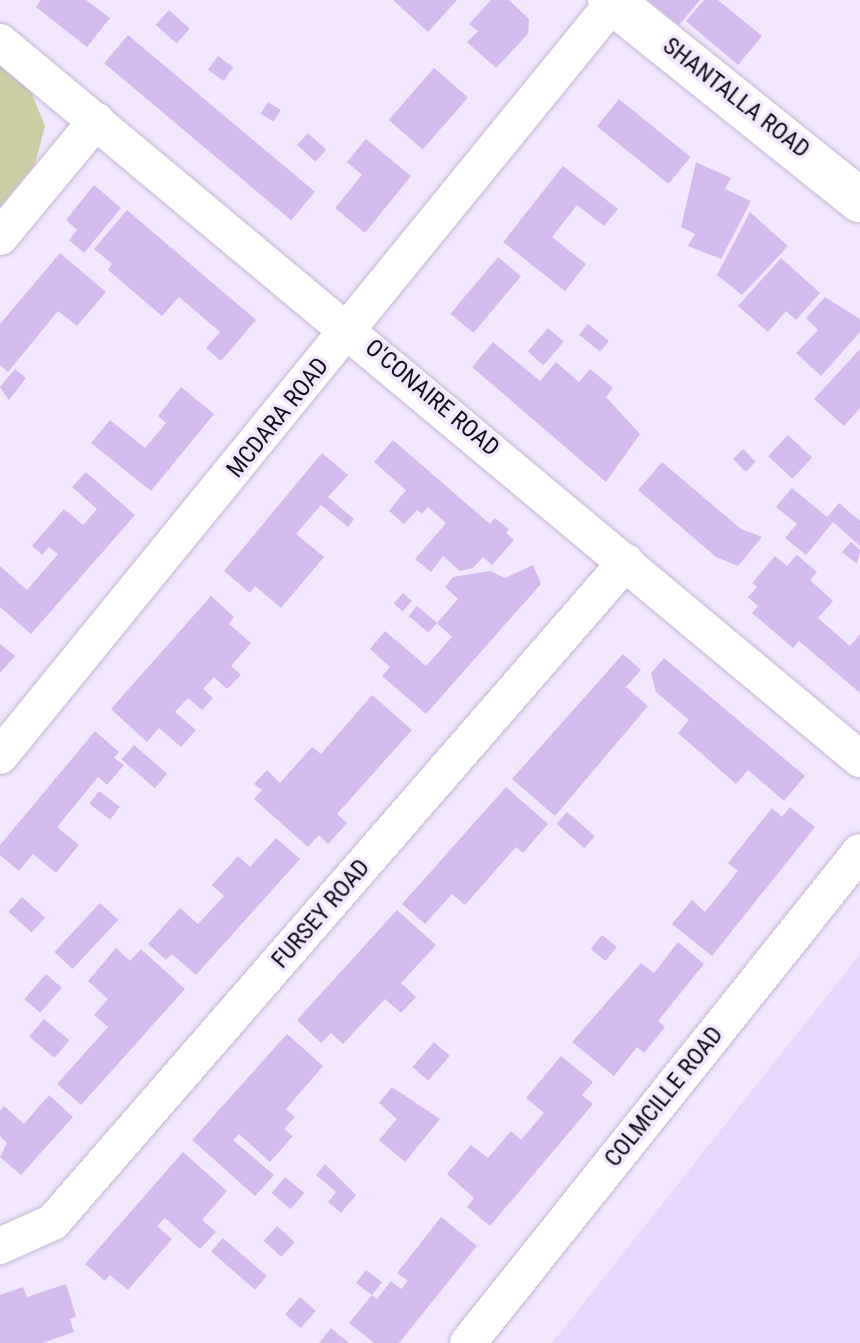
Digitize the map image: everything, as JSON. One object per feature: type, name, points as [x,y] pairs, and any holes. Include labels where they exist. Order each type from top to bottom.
[{"type":"street","name":"SHANTALLA ROAD","points":[[612,2],[860,200]]},
{"type":"street","name":"MCDARA ROAD","points":[[0,756],[350,329],[612,2]]},
{"type":"street","name":"O'CONAIRE ROAD","points":[[0,42],[350,329],[860,759]]},
{"type":"street","points":[[0,237],[96,121]]},
{"type":"street","name":"FURSEY ROAD","points":[[0,1246],[53,1222],[626,562]]},
{"type":"street","name":"COLMCILLE ROAD","points":[[468,1343],[860,852]]},
{"type":"shaded area","points":[[860,954],[860,1343],[552,1343]]},
{"type":"green space","points":[[0,65],[30,89],[45,126],[35,164],[0,207]]},
{"type":"building","points":[[41,0],[86,0],[110,18],[87,47],[36,7]]},
{"type":"building","points":[[393,0],[457,0],[428,32]]},
{"type":"building","points":[[491,0],[509,0],[529,19],[528,34],[496,68],[467,42],[478,31],[469,24]]},
{"type":"building","points":[[648,0],[700,0],[679,25]]},
{"type":"building","points":[[704,0],[718,0],[762,36],[738,65],[686,21]]},
{"type":"building","points":[[169,10],[190,29],[176,44],[156,25]]},
{"type":"building","points":[[128,35],[315,192],[291,220],[104,63]]},
{"type":"building","points":[[218,56],[233,67],[223,81],[208,70]]},
{"type":"building","points":[[434,68],[468,98],[423,150],[389,120]]},
{"type":"building","points":[[619,99],[690,157],[668,184],[597,126]]},
{"type":"building","points":[[268,102],[281,110],[273,122],[261,114]]},
{"type":"building","points":[[308,133],[326,150],[315,162],[297,145]]},
{"type":"building","points":[[366,139],[411,176],[365,233],[335,208],[362,175],[347,162]]},
{"type":"building","points":[[696,162],[731,178],[725,189],[751,201],[721,259],[688,246],[695,234],[681,227]]},
{"type":"building","points":[[563,166],[618,209],[604,226],[577,205],[552,237],[586,264],[565,291],[503,242]]},
{"type":"building","points":[[94,185],[121,208],[84,253],[69,240],[77,230],[66,220]]},
{"type":"building","points":[[127,210],[256,320],[221,361],[206,348],[220,332],[179,297],[162,316],[108,270],[112,264],[94,249]]},
{"type":"building","points":[[750,212],[788,246],[742,295],[717,275]]},
{"type":"building","points":[[60,253],[106,292],[77,326],[58,311],[8,372],[0,365],[0,324]]},
{"type":"building","points":[[498,257],[521,276],[473,333],[450,314]]},
{"type":"building","points":[[781,258],[820,293],[796,320],[786,311],[768,332],[738,306]]},
{"type":"building","points":[[825,297],[860,319],[860,332],[821,376],[796,353],[818,330],[806,318]]},
{"type":"building","points":[[588,324],[609,341],[600,352],[579,335]]},
{"type":"building","points":[[548,328],[564,342],[544,365],[528,351]]},
{"type":"building","points":[[493,342],[540,381],[556,362],[579,382],[590,369],[613,388],[606,397],[640,434],[606,482],[472,367]]},
{"type":"building","points":[[860,349],[860,408],[844,426],[814,399]]},
{"type":"building","points":[[15,369],[26,378],[9,400],[0,387]]},
{"type":"building","points":[[181,387],[214,414],[151,491],[91,443],[110,420],[145,448],[166,423],[158,416]]},
{"type":"building","points":[[788,435],[812,458],[792,479],[768,456]]},
{"type":"building","points":[[393,440],[490,524],[495,518],[509,529],[506,533],[514,540],[492,565],[483,557],[473,568],[460,571],[443,556],[431,572],[415,559],[446,523],[428,507],[422,514],[417,510],[404,524],[389,511],[406,490],[374,462]]},
{"type":"building","points":[[743,449],[756,462],[746,472],[733,459]]},
{"type":"building","points":[[322,453],[348,475],[328,497],[354,519],[348,527],[321,505],[296,534],[324,557],[281,608],[255,586],[250,593],[224,571]]},
{"type":"building","points":[[662,462],[741,529],[762,537],[738,566],[716,557],[638,490]]},
{"type":"building","points":[[86,472],[135,515],[31,634],[0,607],[0,566],[27,590],[58,554],[49,547],[42,555],[32,546],[64,509],[83,525],[97,509],[72,487]]},
{"type":"building","points":[[792,488],[827,517],[839,503],[860,521],[860,546],[833,522],[806,555],[785,538],[797,524],[776,507]]},
{"type":"building","points":[[851,542],[860,550],[857,564],[842,552]]},
{"type":"building","points":[[797,555],[817,572],[810,580],[833,601],[818,618],[850,646],[860,634],[860,693],[799,641],[793,648],[752,613],[758,606],[748,597],[757,587],[752,583],[775,556],[787,566]]},
{"type":"building","points":[[533,565],[541,584],[426,714],[382,676],[390,667],[370,649],[385,631],[426,666],[452,637],[437,623],[458,599],[445,587],[453,577],[490,571],[505,578]]},
{"type":"building","points":[[403,593],[412,601],[403,611],[394,603]]},
{"type":"building","points":[[211,596],[234,617],[229,624],[251,643],[231,666],[241,675],[227,689],[214,677],[203,689],[213,698],[202,710],[188,698],[175,712],[196,730],[181,747],[159,728],[147,742],[111,709]]},
{"type":"building","points":[[417,606],[437,623],[429,633],[409,616]]},
{"type":"building","points":[[0,644],[15,656],[0,673]]},
{"type":"building","points":[[623,654],[641,670],[626,687],[648,706],[555,816],[512,779]]},
{"type":"building","points":[[664,658],[805,776],[784,801],[748,770],[736,784],[678,733],[689,720],[656,692],[651,673]]},
{"type":"building","points":[[372,695],[412,730],[337,814],[347,823],[328,844],[319,835],[308,847],[254,799],[262,790],[254,784],[267,770],[280,783],[312,747],[321,754]]},
{"type":"building","points":[[95,731],[119,752],[114,758],[124,765],[107,785],[98,777],[57,827],[79,845],[56,873],[33,854],[19,871],[0,855],[0,845]]},
{"type":"building","points":[[134,745],[167,774],[155,788],[122,759]]},
{"type":"building","points":[[506,787],[548,824],[523,853],[516,847],[465,905],[452,894],[425,924],[402,904]]},
{"type":"building","points":[[99,791],[120,807],[110,819],[89,804]]},
{"type":"building","points":[[790,807],[815,827],[712,956],[672,924],[692,900],[705,912],[738,871],[728,863],[772,808],[782,817]]},
{"type":"building","points":[[567,812],[595,836],[584,848],[557,824]]},
{"type":"building","points":[[276,838],[300,859],[196,975],[172,954],[166,960],[148,944],[180,908],[198,924],[224,896],[212,885],[238,856],[250,867]]},
{"type":"building","points":[[22,897],[45,918],[32,933],[9,912]]},
{"type":"building","points":[[100,903],[118,920],[73,969],[54,952]]},
{"type":"building","points":[[397,910],[436,945],[401,983],[416,997],[401,1013],[385,999],[343,1044],[331,1033],[321,1043],[297,1020]]},
{"type":"building","points":[[602,935],[617,947],[605,961],[591,949]]},
{"type":"building","points":[[678,942],[704,964],[658,1021],[665,1027],[644,1053],[637,1047],[614,1076],[572,1042],[641,963],[654,973]]},
{"type":"building","points":[[116,948],[130,961],[141,949],[185,989],[81,1105],[57,1084],[108,1027],[94,1015],[108,999],[88,981]]},
{"type":"building","points":[[46,974],[62,988],[40,1013],[24,999]]},
{"type":"building","points":[[44,1019],[69,1040],[54,1058],[29,1037]]},
{"type":"building","points":[[287,1034],[323,1066],[286,1109],[295,1117],[284,1129],[293,1136],[270,1162],[239,1134],[233,1140],[274,1175],[255,1196],[192,1140]]},
{"type":"building","points":[[434,1042],[450,1056],[428,1081],[412,1067]]},
{"type":"building","points":[[561,1056],[593,1082],[582,1095],[593,1104],[490,1226],[467,1207],[474,1198],[447,1174],[471,1145],[488,1158],[511,1131],[521,1140],[544,1113],[526,1098]]},
{"type":"building","points":[[392,1087],[440,1119],[405,1162],[379,1140],[397,1119],[379,1103]]},
{"type":"building","points":[[49,1095],[73,1117],[21,1175],[0,1157],[7,1143],[0,1136],[0,1111],[4,1106],[24,1124]]},
{"type":"building","points":[[183,1152],[227,1191],[202,1220],[216,1232],[200,1249],[165,1218],[157,1226],[172,1239],[128,1290],[110,1275],[105,1281],[85,1264]]},
{"type":"building","points":[[325,1164],[356,1195],[341,1213],[328,1202],[336,1192],[316,1175]]},
{"type":"building","points":[[285,1177],[304,1193],[291,1209],[272,1193]]},
{"type":"building","points":[[441,1217],[477,1246],[399,1343],[374,1343],[349,1323],[372,1295],[377,1299],[391,1281],[401,1289],[408,1281],[397,1273]]},
{"type":"building","points":[[277,1226],[295,1242],[281,1257],[264,1241]]},
{"type":"building","points":[[223,1238],[267,1276],[255,1290],[211,1252]]},
{"type":"building","points":[[366,1270],[382,1282],[372,1295],[356,1283]]},
{"type":"building","points":[[66,1284],[76,1316],[70,1319],[74,1332],[42,1343],[0,1343],[0,1295],[23,1287],[27,1297]]},
{"type":"building","points":[[300,1297],[316,1311],[301,1328],[285,1314]]},
{"type":"building","points":[[331,1328],[349,1343],[319,1343]]}]
